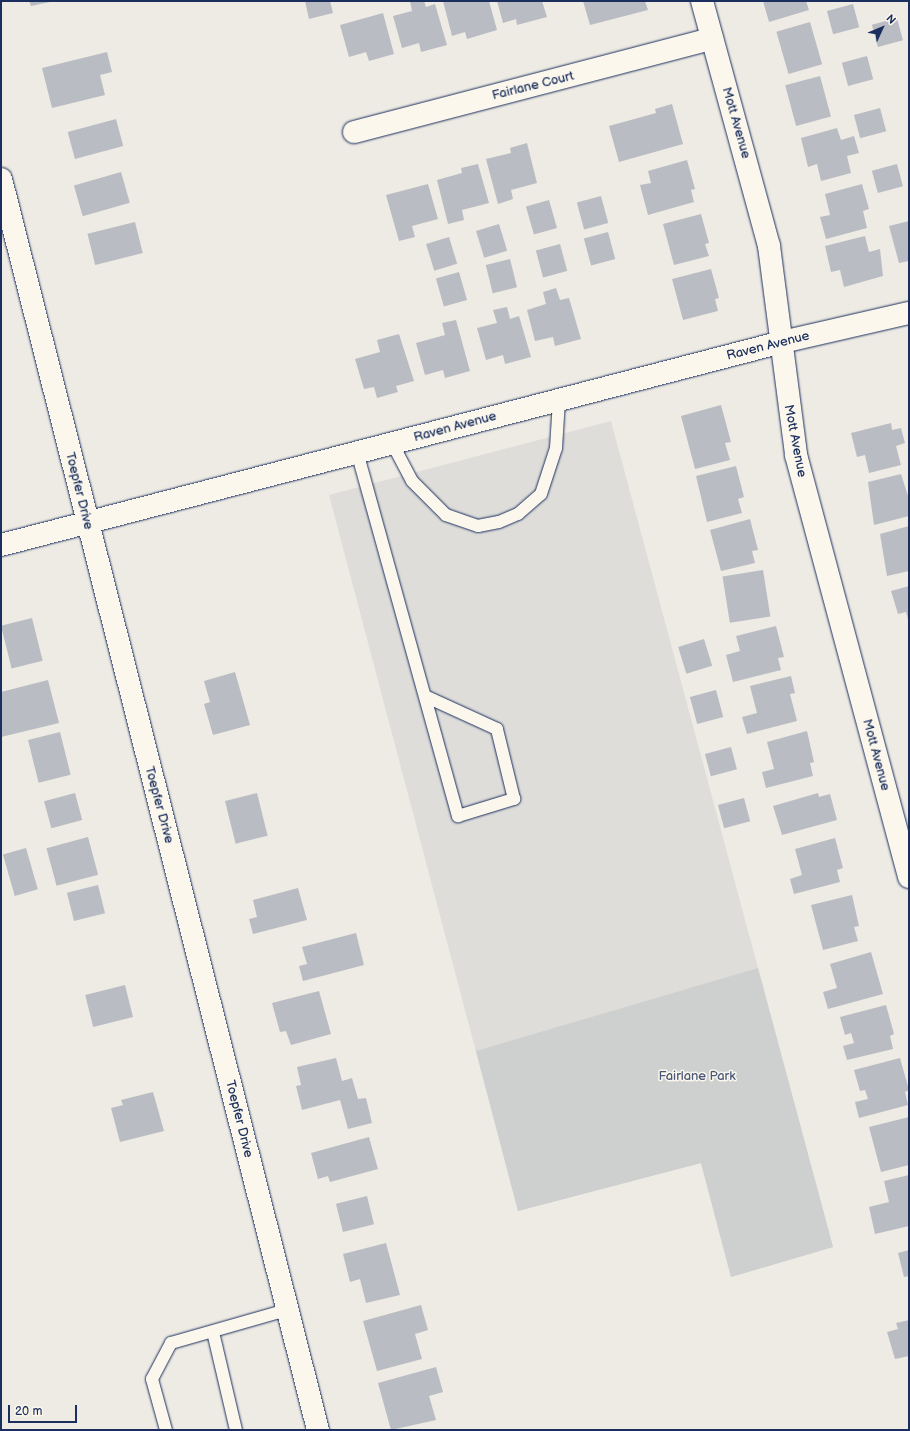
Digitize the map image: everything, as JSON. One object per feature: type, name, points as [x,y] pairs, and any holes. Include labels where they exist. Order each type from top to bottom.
[{"type":"street","name":"Mott Avenue","points":[[702,1],[769,246],[796,455],[909,877]]},
{"type":"street","name":"Fairlane Court","points":[[354,132],[712,39]]},
{"type":"street","name":"Toepfer Drive","points":[[1,179],[318,1430]]},
{"type":"street","name":"Raven Avenue","points":[[1,545],[782,342],[909,313]]},
{"type":"lane","points":[[392,443],[412,481],[446,515],[478,526],[499,522],[518,514],[541,494],[556,448],[559,400]]},
{"type":"lane","points":[[357,452],[427,697],[458,816],[514,799],[497,729],[427,697]]},
{"type":"lane","points":[[166,1430],[152,1378],[171,1343],[287,1310]]},
{"type":"lane","points":[[213,1332],[236,1430]]},
{"type":"shaded area","points":[[611,421],[833,1247],[731,1277],[701,1163],[518,1211],[329,495]]},
{"type":"green space","name":"Fairlane Park","points":[[758,968],[833,1247],[731,1277],[701,1163],[518,1211],[476,1051]]},
{"type":"building","points":[[29,1],[50,1],[50,2],[31,6]]},
{"type":"building","points":[[305,1],[330,1],[333,13],[309,19]]},
{"type":"building","points":[[410,1],[424,1],[426,7],[435,4],[447,45],[421,52],[419,43],[402,48],[393,16],[412,11]]},
{"type":"building","points":[[443,1],[489,1],[497,30],[467,39],[465,32],[452,36]]},
{"type":"building","points":[[497,1],[542,1],[547,17],[517,25],[516,19],[503,23]]},
{"type":"building","points":[[583,1],[645,1],[648,10],[590,25]]},
{"type":"building","points":[[763,1],[806,1],[809,10],[769,22]]},
{"type":"building","points":[[853,4],[859,27],[833,34],[827,11]]},
{"type":"building","points":[[383,13],[394,54],[369,61],[366,52],[349,57],[340,25]]},
{"type":"building","points":[[897,18],[903,40],[878,47],[872,25]]},
{"type":"building","points":[[810,22],[822,64],[788,74],[776,32]]},
{"type":"building","points":[[107,52],[112,72],[100,75],[105,95],[52,108],[42,68]]},
{"type":"building","points":[[867,56],[873,79],[848,86],[842,63]]},
{"type":"building","points":[[820,76],[831,117],[796,126],[785,85]]},
{"type":"building","points":[[672,104],[683,144],[619,162],[609,126],[656,113],[655,109]]},
{"type":"building","points":[[880,108],[886,131],[860,138],[854,115]]},
{"type":"building","points":[[116,119],[123,146],[75,159],[68,132]]},
{"type":"building","points":[[837,128],[841,140],[854,136],[859,153],[847,156],[851,173],[821,181],[817,164],[808,167],[801,138]]},
{"type":"building","points":[[527,143],[537,183],[511,190],[513,199],[498,204],[486,159],[511,153],[510,148]]},
{"type":"building","points":[[687,160],[695,189],[691,190],[694,202],[648,215],[640,185],[651,183],[648,171]]},
{"type":"building","points":[[478,164],[489,203],[462,210],[464,220],[448,224],[437,180],[462,173],[461,168]]},
{"type":"building","points":[[897,164],[903,186],[878,193],[872,171]]},
{"type":"building","points":[[121,172],[130,203],[83,216],[74,186]]},
{"type":"building","points":[[428,184],[438,219],[412,226],[415,237],[399,241],[386,195]]},
{"type":"building","points":[[862,184],[869,209],[863,211],[867,228],[826,239],[820,217],[830,215],[825,194]]},
{"type":"building","points":[[601,196],[608,223],[584,230],[577,202]]},
{"type":"building","points":[[549,200],[557,228],[534,234],[526,207]]},
{"type":"building","points":[[701,214],[709,243],[705,244],[709,256],[674,265],[663,224]]},
{"type":"building","points":[[909,221],[909,261],[899,263],[889,226]]},
{"type":"building","points":[[135,222],[143,253],[95,265],[87,234]]},
{"type":"building","points":[[499,224],[507,251],[484,258],[476,231]]},
{"type":"building","points":[[608,232],[615,259],[591,266],[584,238]]},
{"type":"building","points":[[865,236],[869,252],[880,249],[883,276],[844,287],[840,270],[831,272],[825,246]]},
{"type":"building","points":[[449,237],[457,264],[434,271],[426,244]]},
{"type":"building","points":[[560,244],[567,271],[543,278],[536,250]]},
{"type":"building","points":[[510,259],[517,287],[493,293],[486,265]]},
{"type":"building","points":[[711,269],[719,298],[715,299],[718,311],[683,320],[672,279]]},
{"type":"building","points":[[459,272],[467,300],[444,306],[436,279]]},
{"type":"building","points":[[556,288],[560,300],[569,298],[581,339],[555,346],[553,337],[535,341],[527,310],[546,304],[543,292]]},
{"type":"building","points":[[507,307],[510,319],[519,316],[531,357],[505,364],[503,355],[486,360],[477,328],[497,323],[493,310]]},
{"type":"building","points":[[456,320],[470,371],[445,378],[443,370],[425,375],[416,343],[445,335],[442,323]]},
{"type":"building","points":[[399,334],[414,381],[396,386],[398,392],[377,398],[374,387],[364,389],[355,359],[380,352],[377,340]]},
{"type":"building","points":[[721,405],[731,442],[725,443],[730,460],[695,469],[681,416]]},
{"type":"building","points":[[891,423],[892,430],[901,428],[905,443],[896,446],[901,465],[869,473],[865,455],[857,457],[851,433]]},
{"type":"building","points":[[736,466],[744,497],[738,499],[742,513],[707,522],[696,476]]},
{"type":"building","points":[[901,474],[909,499],[909,516],[874,525],[868,482]]},
{"type":"building","points":[[750,519],[758,550],[752,551],[755,563],[721,571],[710,530]]},
{"type":"building","points":[[909,526],[909,571],[887,576],[880,534]]},
{"type":"building","points":[[763,570],[770,616],[730,623],[723,576]]},
{"type":"building","points":[[909,586],[909,623],[906,612],[898,614],[891,591]]},
{"type":"building","points":[[32,618],[43,661],[12,668],[1,626]]},
{"type":"building","points":[[776,626],[784,657],[778,658],[781,670],[733,682],[726,655],[740,651],[736,636]]},
{"type":"building","points":[[704,639],[712,666],[686,674],[678,647]]},
{"type":"building","points":[[235,672],[250,725],[213,735],[204,704],[210,702],[204,681]]},
{"type":"building","points":[[791,676],[795,693],[790,694],[797,721],[747,734],[742,717],[757,713],[750,686]]},
{"type":"building","points":[[48,680],[59,723],[1,737],[1,692]]},
{"type":"building","points":[[716,690],[723,717],[697,724],[690,697]]},
{"type":"building","points":[[807,731],[814,762],[810,763],[813,776],[766,788],[762,772],[774,769],[767,742]]},
{"type":"building","points":[[60,732],[71,775],[39,783],[28,740]]},
{"type":"building","points":[[731,747],[737,769],[711,776],[705,754]]},
{"type":"building","points":[[75,793],[82,820],[51,828],[44,801]]},
{"type":"building","points":[[257,793],[268,836],[236,844],[225,801]]},
{"type":"building","points":[[818,793],[819,797],[830,794],[837,820],[782,835],[773,806]]},
{"type":"building","points":[[744,798],[750,821],[724,828],[718,805]]},
{"type":"building","points":[[88,837],[98,875],[57,886],[46,848]]},
{"type":"building","points":[[835,838],[843,868],[837,870],[840,882],[794,894],[790,879],[802,875],[795,849]]},
{"type":"building","points":[[26,848],[38,889],[15,896],[3,855]]},
{"type":"building","points":[[98,885],[105,913],[74,921],[67,893]]},
{"type":"building","points":[[298,888],[307,920],[253,934],[249,919],[257,917],[253,900]]},
{"type":"building","points":[[852,895],[859,926],[854,927],[858,941],[823,950],[811,905]]},
{"type":"building","points":[[356,933],[364,965],[303,981],[299,966],[307,964],[302,947]]},
{"type":"building","points":[[871,952],[883,994],[828,1009],[823,992],[837,988],[830,964]]},
{"type":"building","points":[[125,985],[133,1017],[93,1027],[85,995]]},
{"type":"building","points":[[319,991],[331,1034],[291,1045],[286,1031],[280,1032],[272,1003]]},
{"type":"building","points":[[886,1005],[894,1034],[890,1036],[893,1049],[847,1060],[843,1046],[854,1043],[851,1033],[845,1035],[840,1017]]},
{"type":"building","points":[[336,1058],[342,1081],[352,1078],[358,1099],[366,1098],[372,1123],[348,1129],[340,1100],[302,1110],[296,1086],[301,1085],[297,1067]]},
{"type":"building","points":[[900,1058],[909,1090],[905,1092],[908,1105],[859,1118],[855,1102],[868,1099],[865,1090],[860,1091],[854,1070]]},
{"type":"building","points":[[153,1092],[164,1131],[120,1142],[111,1108],[123,1105],[121,1100]]},
{"type":"building","points":[[909,1117],[909,1165],[881,1172],[869,1127]]},
{"type":"building","points":[[369,1137],[378,1169],[330,1182],[328,1176],[318,1179],[311,1153]]},
{"type":"building","points":[[909,1175],[909,1226],[875,1234],[869,1207],[889,1202],[884,1181]]},
{"type":"building","points":[[367,1196],[374,1224],[343,1232],[336,1204]]},
{"type":"building","points":[[386,1243],[400,1295],[366,1303],[360,1279],[350,1282],[343,1254]]},
{"type":"building","points":[[909,1250],[909,1276],[904,1277],[898,1253]]},
{"type":"building","points":[[421,1305],[428,1330],[415,1334],[422,1359],[377,1371],[363,1321]]},
{"type":"building","points":[[909,1320],[909,1356],[895,1359],[887,1332],[898,1329],[896,1323]]},
{"type":"building","points":[[436,1367],[443,1392],[429,1396],[436,1420],[391,1430],[378,1383]]}]
